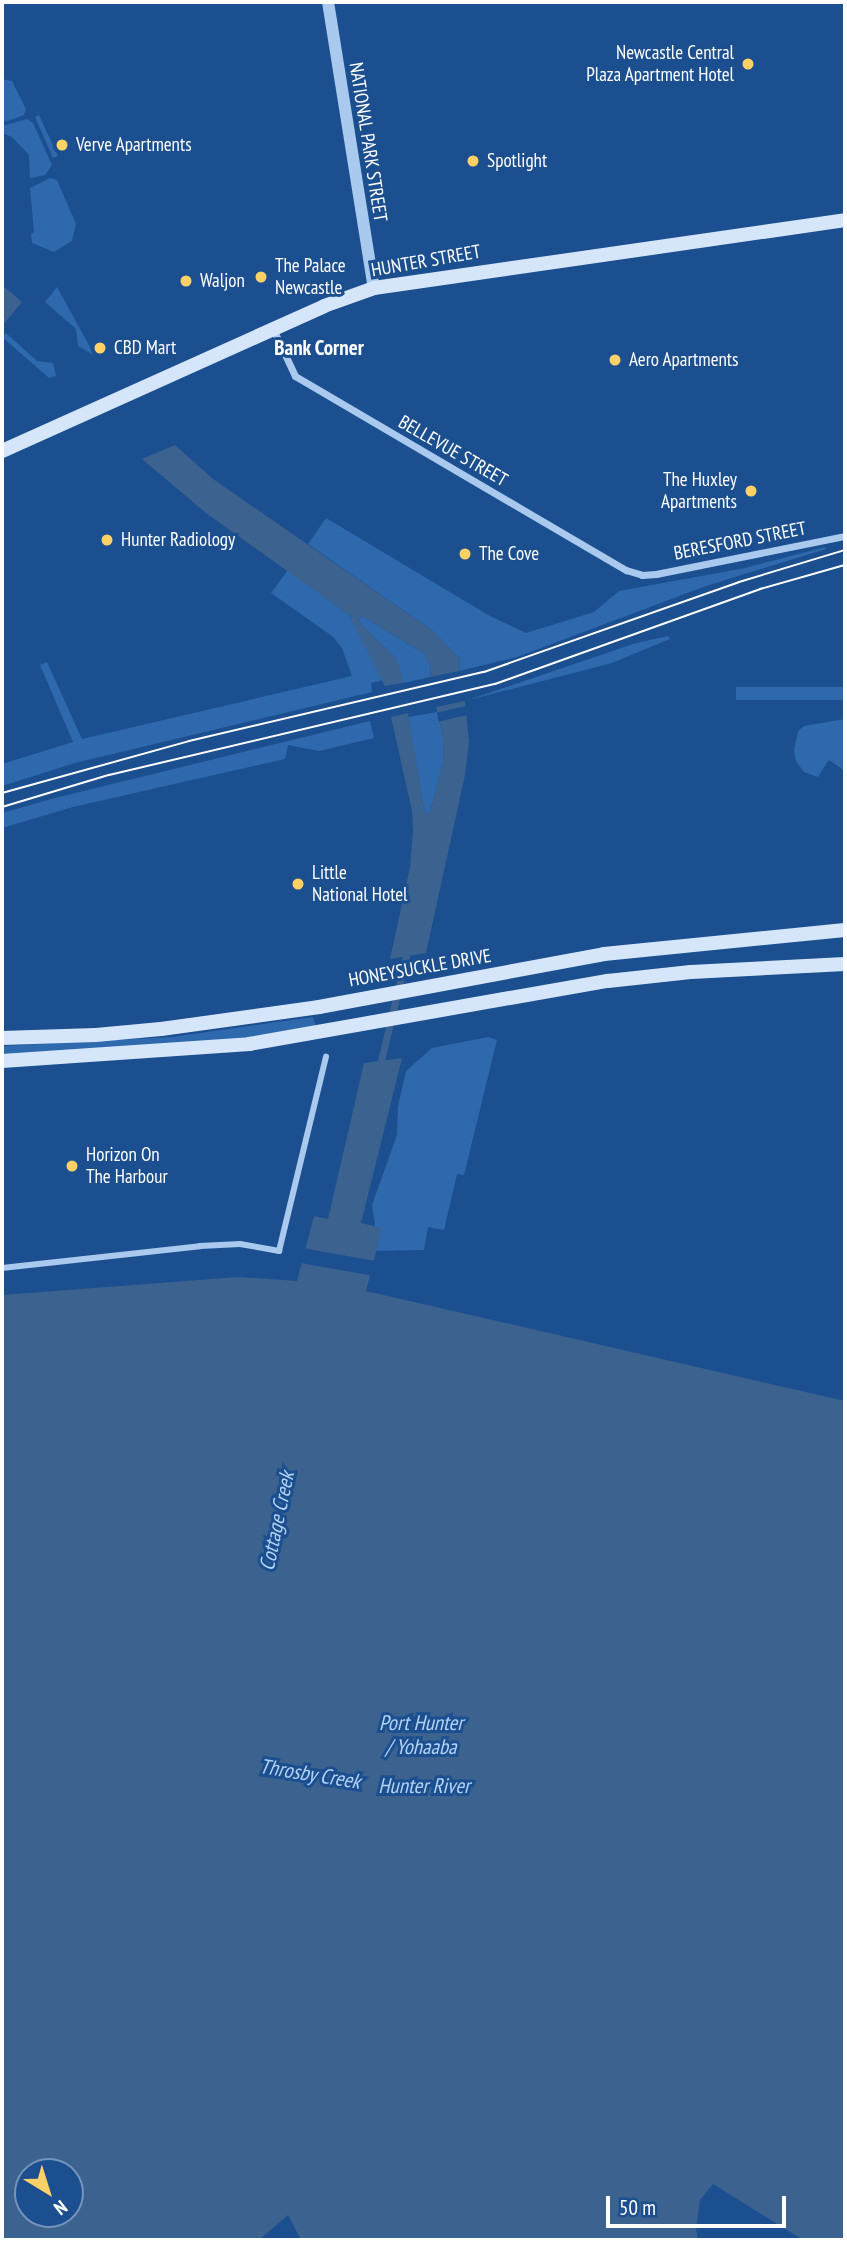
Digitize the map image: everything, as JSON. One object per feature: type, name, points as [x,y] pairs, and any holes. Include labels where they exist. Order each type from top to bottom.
[{"type":"main road","name":"HUNTER STREET","points":[[2,451],[273,329],[374,288],[845,220]]},
{"type":"main road","name":"HONEYSUCKLE DRIVE","points":[[2,1038],[96,1035],[161,1029],[366,998],[604,954],[845,930]]},
{"type":"main road","points":[[2,1060],[181,1051],[250,1044],[608,981],[691,972],[845,964]]},
{"type":"street","name":"NATIONAL PARK STREET","points":[[328,2],[374,288]]},
{"type":"street","name":"BELLEVUE STREET","points":[[273,329],[295,376],[626,570],[642,575]]},
{"type":"street","name":"BERESFORD STREET","points":[[642,575],[845,536]]},
{"type":"street","points":[[2,1268],[200,1246],[240,1244],[279,1251],[326,1057]]},
{"type":"shaded area","points":[[2,79],[12,81],[26,109],[24,115],[8,121],[2,121]]},
{"type":"shaded area","points":[[39,115],[58,156],[53,158],[35,117]]},
{"type":"shaded area","points":[[27,119],[33,123],[52,165],[45,175],[30,178],[29,155],[12,137],[2,133],[2,126]]},
{"type":"shaded area","points":[[50,178],[57,180],[76,224],[72,241],[54,252],[32,243],[31,234],[34,232],[30,188]]},
{"type":"shaded area","points":[[57,287],[95,356],[78,346],[76,329],[45,302]]},
{"type":"shaded area","points":[[6,333],[37,361],[53,363],[56,376],[49,378],[2,337]]},
{"type":"shaded area","points":[[326,518],[490,616],[526,633],[594,612],[619,591],[745,568],[825,547],[826,549],[706,586],[517,657],[459,671],[460,659],[433,631],[308,544]]},
{"type":"shaded area","points":[[288,570],[349,615],[384,680],[371,683],[372,692],[75,763],[2,786],[2,764],[73,742],[40,665],[47,662],[82,739],[352,676],[342,648],[332,636],[271,593]]},
{"type":"shaded area","points":[[362,616],[425,654],[431,667],[430,677],[403,683],[395,657],[362,626],[359,620]]},
{"type":"shaded area","points":[[668,636],[670,639],[612,663],[465,701],[636,643]]},
{"type":"shaded area","points":[[736,687],[845,687],[845,700],[736,700]]},
{"type":"shaded area","points":[[437,712],[443,737],[443,763],[430,812],[425,814],[408,717]]},
{"type":"shaded area","points":[[845,719],[845,771],[829,760],[818,777],[804,772],[796,761],[794,750],[798,731],[804,726]]},
{"type":"shaded area","points":[[370,721],[374,738],[319,751],[288,745],[285,759],[73,807],[2,828],[2,813]]},
{"type":"shaded area","points":[[313,1017],[316,1027],[228,1040],[2,1056],[2,1046],[172,1037]]},
{"type":"shaded area","points":[[488,1037],[497,1040],[464,1175],[457,1174],[444,1230],[428,1227],[424,1250],[372,1251],[375,1224],[372,1205],[397,1135],[398,1106],[406,1071],[432,1048]]},
{"type":"water","points":[[2,285],[22,302],[2,326]]},
{"type":"water","points":[[175,445],[213,479],[433,631],[460,659],[459,671],[430,677],[431,667],[425,654],[362,616],[359,620],[362,626],[395,657],[400,668],[403,683],[385,686],[349,615],[206,513],[142,459]]},
{"type":"water","points":[[465,701],[469,742],[465,775],[426,953],[390,959],[410,867],[413,830],[412,811],[391,717],[408,713],[425,814],[430,812],[443,763],[443,737],[436,707]]},
{"type":"water","name":"Port Hunter / Yohaaba","points":[[402,1058],[361,1223],[382,1228],[366,1291],[845,1401],[845,2240],[803,2240],[713,2184],[700,2200],[696,2229],[698,2240],[301,2240],[288,2215],[259,2240],[2,2240],[2,1295],[238,1277],[297,1281],[314,1216],[328,1219],[364,1063]]},
{"type":"pier","points":[[466,706],[468,715],[439,722],[437,713]]},
{"type":"pier","points":[[302,1248],[377,1261],[374,1276],[299,1263]]},
{"type":"waterway","points":[[379,1069],[408,948]]},
{"type":"tram line","points":[[2,793],[189,741],[484,672],[739,582],[845,550]]},
{"type":"tram line","points":[[2,807],[109,775],[495,684],[760,589],[845,565]]},
{"type":"place","name":"Newcastle Central Plaza Apartment Hotel","points":[[748,64]]},
{"type":"place","name":"Verve Apartments","points":[[62,145]]},
{"type":"place","name":"Spotlight","points":[[473,161]]},
{"type":"place","name":"The Palace Newcastle","points":[[261,277]]},
{"type":"place","name":"Waljon","points":[[186,281]]},
{"type":"place","name":"CBD Mart","points":[[100,348]]},
{"type":"place","name":"Aero Apartments","points":[[615,360]]},
{"type":"place","name":"The Huxley Apartments","points":[[751,491]]},
{"type":"place","name":"Hunter Radiology","points":[[107,540]]},
{"type":"place","name":"The Cove","points":[[465,554]]},
{"type":"place","name":"Little National Hotel","points":[[298,884]]},
{"type":"place","name":"Horizon On The Harbour","points":[[72,1166]]},
{"type":"district","name":"Bank Corner","points":[[319,348]]},
{"type":"water label","name":"Cottage Creek","points":[[277,1521]]},
{"type":"water label","name":"Throsby Creek","points":[[310,1774]]},
{"type":"water label","name":"Hunter River","points":[[424,1786]]}]
